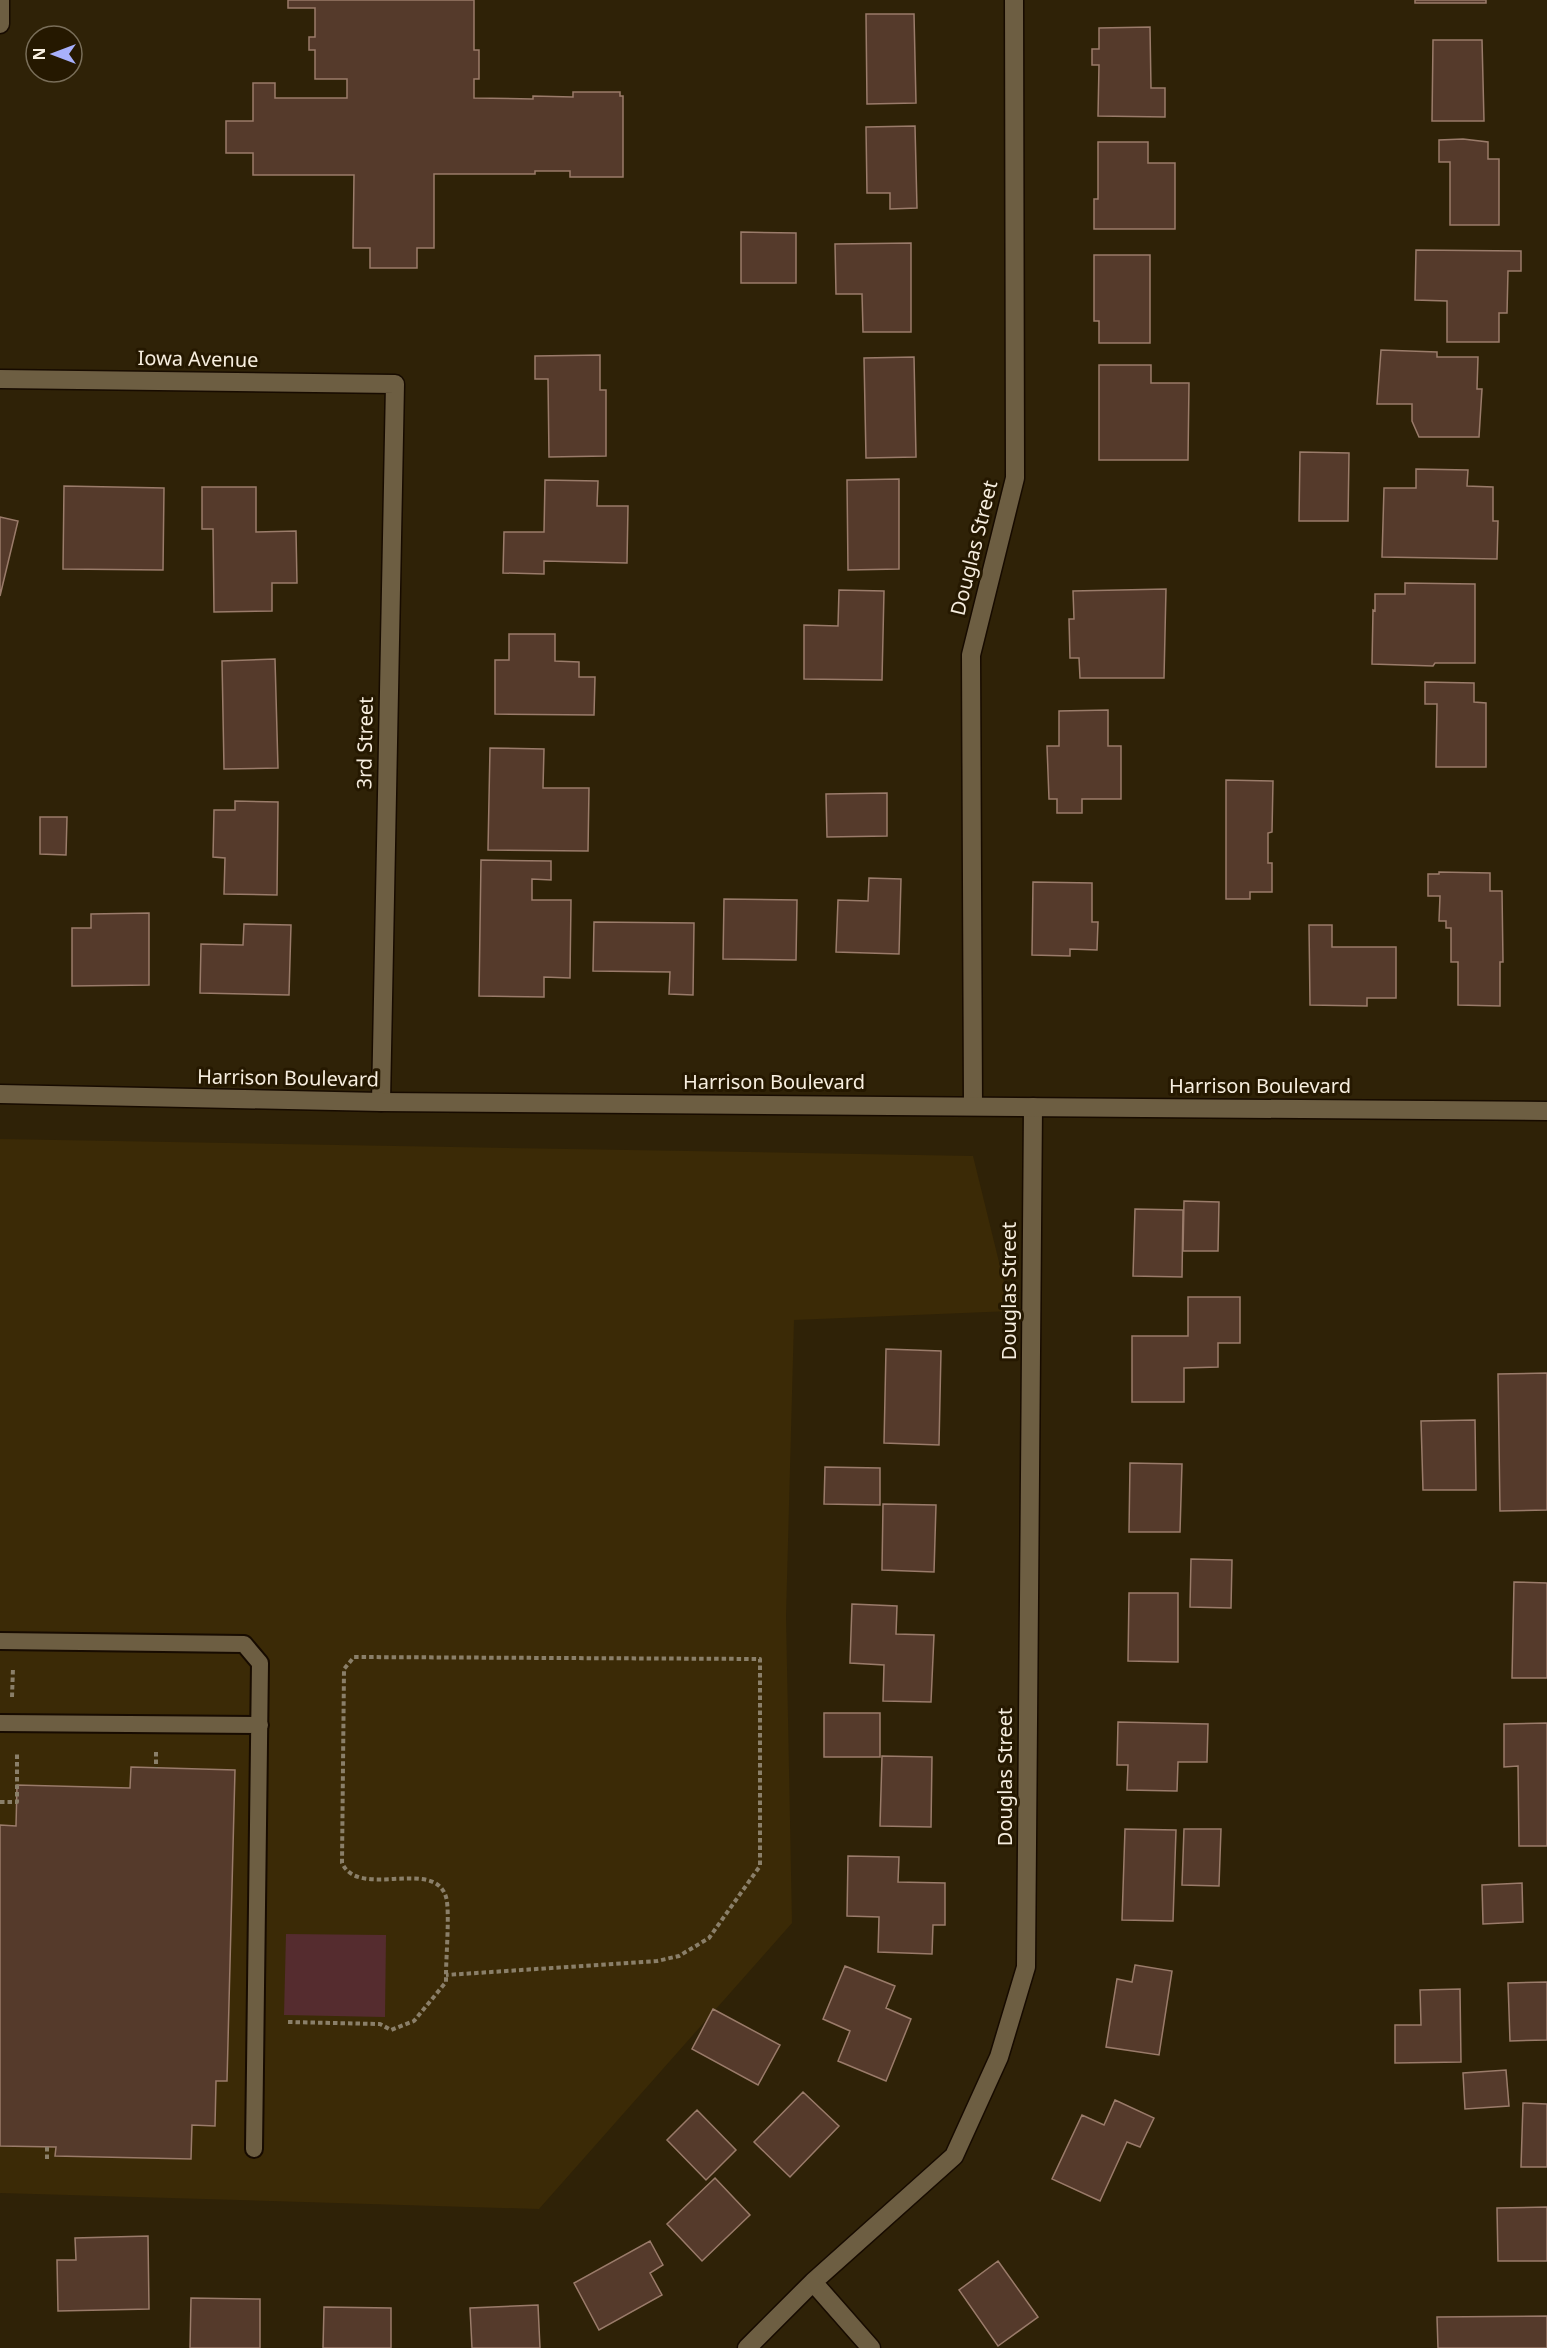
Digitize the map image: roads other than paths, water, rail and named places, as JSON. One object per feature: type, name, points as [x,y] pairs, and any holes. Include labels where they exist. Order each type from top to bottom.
[{"type":"street","points":[[0,0],[0,24]]},
{"type":"street","name":"Douglas Street","points":[[973,1106],[971,655],[1015,478],[1014,0]]},
{"type":"street","name":"Iowa Avenue","points":[[0,379],[395,384]]},
{"type":"street","name":"3rd Street","points":[[381,1102],[395,384]]},
{"type":"street","name":"Harrison Boulevard","points":[[0,1094],[381,1102],[1547,1111]]},
{"type":"street","name":"Douglas Street","points":[[747,2348],[813,2282],[954,2156],[999,2057],[1026,1967],[1033,1107]]},
{"type":"street","points":[[813,2282],[871,2348]]},
{"type":"lane","points":[[0,1641],[244,1644],[260,1663],[254,2149]]},
{"type":"lane","points":[[6,1723],[260,1725]]}]
